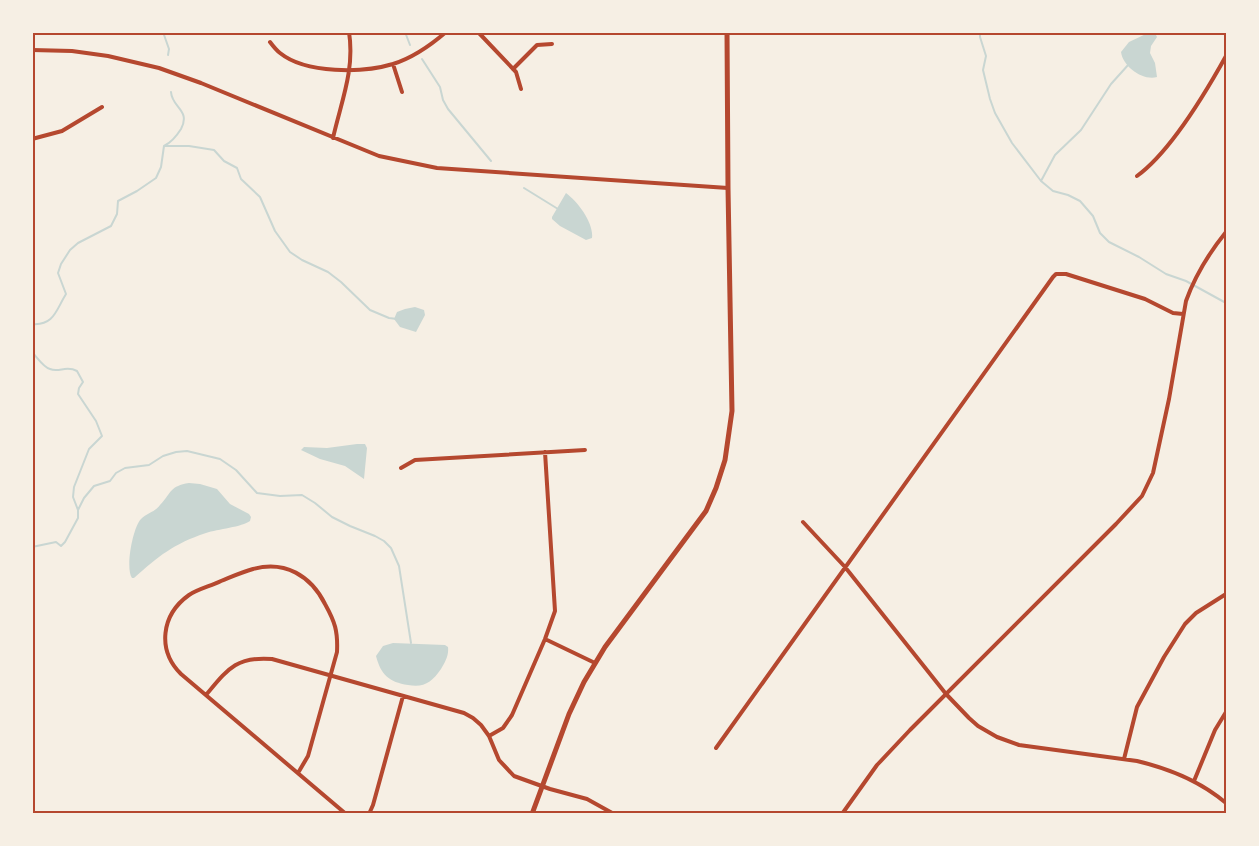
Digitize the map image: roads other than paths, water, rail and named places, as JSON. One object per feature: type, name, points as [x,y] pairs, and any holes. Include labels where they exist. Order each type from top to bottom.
[{"type":"main road","points":[[532,814],[576,697],[595,662],[696,525],[712,499],[722,474],[728,447],[732,411],[728,188],[728,32]]},
{"type":"street","points":[[332,138],[350,71],[352,57],[349,32]]},
{"type":"street","points":[[270,42],[280,53],[302,63],[350,71],[393,64],[427,47],[446,32]]},
{"type":"street","points":[[478,32],[516,72],[521,89]]},
{"type":"street","points":[[513,69],[537,46],[552,44]]},
{"type":"street","points":[[32,50],[72,51],[127,59],[159,68],[201,83],[379,156],[436,168],[728,188]]},
{"type":"street","points":[[1137,176],[1147,169],[1179,130],[1210,86],[1226,56]]},
{"type":"street","points":[[393,64],[402,92]]},
{"type":"street","points":[[32,140],[62,131],[102,107]]},
{"type":"street","points":[[842,814],[877,765],[1116,524],[1135,504],[1148,485],[1157,459],[1183,314],[1192,284],[1211,252],[1226,232]]},
{"type":"street","points":[[716,748],[1056,274],[1066,274],[1145,299],[1173,313],[1183,314]]},
{"type":"street","points":[[401,468],[415,460],[585,450]]},
{"type":"street","points":[[489,736],[503,728],[512,715],[554,616],[556,605],[545,452]]},
{"type":"street","points":[[803,522],[845,567],[946,694],[978,726],[1009,742],[1032,747],[1153,764],[1194,781],[1226,803]]},
{"type":"street","points":[[298,773],[308,756],[337,652],[338,636],[335,622],[314,586],[305,578],[292,571],[267,567],[253,569],[189,595],[173,610],[166,626],[165,642],[168,656],[173,666],[206,695],[346,814]]},
{"type":"street","points":[[1124,759],[1137,707],[1164,657],[1185,624],[1196,612],[1226,594]]},
{"type":"street","points":[[545,640],[595,662]]},
{"type":"street","points":[[206,695],[227,671],[238,663],[248,659],[272,660],[464,713],[473,718],[489,736],[499,760],[509,772],[523,780],[588,799],[614,814]]},
{"type":"street","points":[[369,814],[373,806],[403,696]]},
{"type":"street","points":[[1194,781],[1215,730],[1226,712]]},
{"type":"waterway","points":[[163,32],[169,49],[168,55]]},
{"type":"waterway","points":[[405,32],[410,45]]},
{"type":"waterway","points":[[980,32],[986,56],[983,70],[995,113],[1012,143],[1041,181],[1053,191],[1080,201],[1093,216],[1100,233],[1109,242],[1139,257],[1166,274],[1186,281],[1226,303]]},
{"type":"waterway","points":[[422,59],[440,87],[443,100],[448,109],[491,161]]},
{"type":"waterway","points":[[1041,181],[1055,155],[1081,130],[1111,84],[1129,64]]},
{"type":"waterway","points":[[32,324],[39,324],[50,320],[66,294],[58,273],[61,264],[70,250],[78,243],[111,226],[117,214],[118,201],[156,178],[161,167],[164,146],[176,137],[183,123],[184,117],[174,102],[171,92]]},
{"type":"waterway","points":[[164,146],[189,146],[214,150],[224,161],[237,168],[241,179],[260,197],[275,231],[290,252],[328,272],[370,310],[389,318],[397,319]]},
{"type":"waterway","points":[[524,188],[558,209]]},
{"type":"waterway","points":[[32,352],[47,368],[53,370],[73,369],[77,371],[83,382],[78,394],[96,421],[102,436],[89,449],[74,487],[73,497],[78,510],[78,518],[65,542],[61,546],[56,542],[32,547]]},
{"type":"waterway","points":[[78,510],[84,498],[94,486],[110,481],[116,473],[125,468],[149,465],[163,456],[176,452],[187,451],[220,459],[236,470],[257,493],[280,496],[302,495],[332,517],[384,541],[391,548],[399,566],[411,643]]}]
